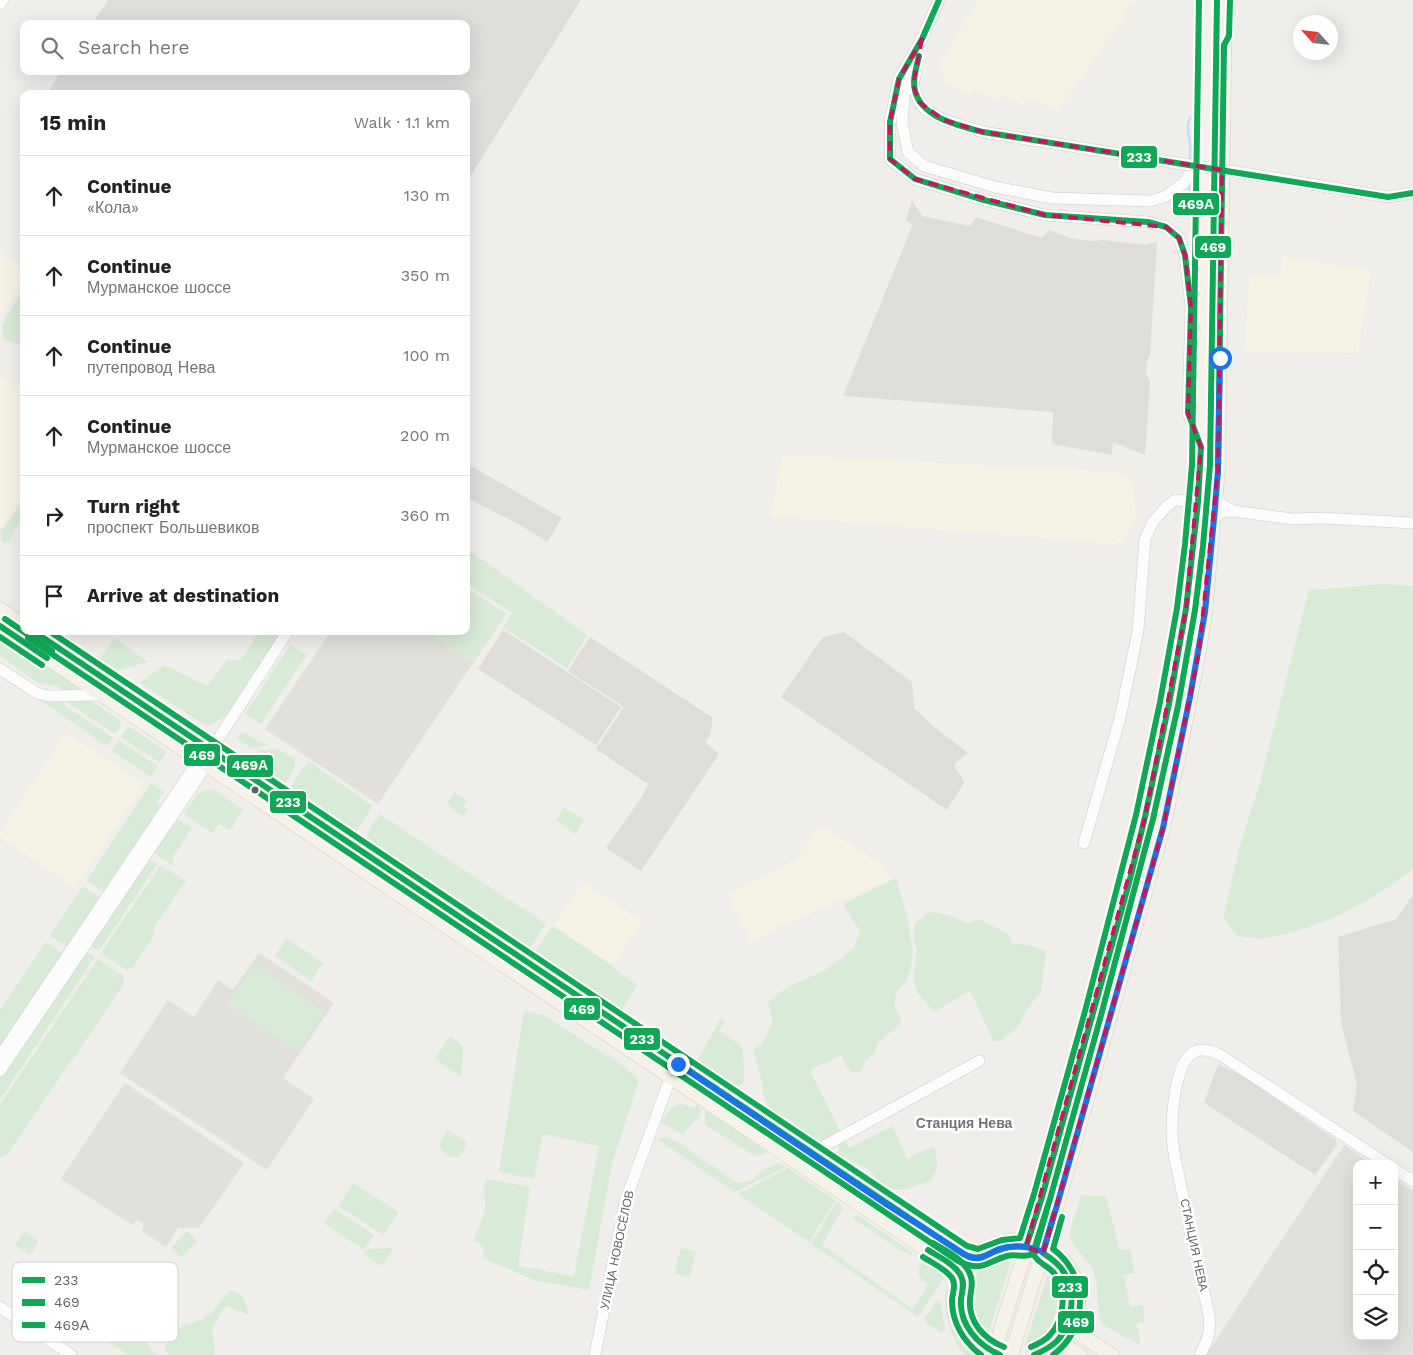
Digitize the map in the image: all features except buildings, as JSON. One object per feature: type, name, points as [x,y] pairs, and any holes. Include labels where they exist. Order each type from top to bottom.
[{"type":"main road","points":[[982,1258],[974,1266],[964,1285],[961,1303],[962,1312],[968,1328],[979,1343],[996,1354],[1092,1017],[1145,817],[1169,704],[1186,608],[1198,502],[1201,447],[1208,0]]},
{"type":"main road","points":[[1011,1355],[1043,1252],[1163,828],[1205,612],[1218,470],[1224,0]]},
{"type":"main road","points":[[0,609],[20,622]]},
{"type":"main road","points":[[0,626],[954,1268],[959,1272],[964,1285]]},
{"type":"main road","points":[[39,635],[963,1254],[975,1259],[982,1258],[1000,1249],[1017,1246],[1043,1252],[1063,1270],[1068,1281],[1071,1292],[1070,1318],[1066,1328],[1055,1342],[1045,1350],[1034,1355]]},
{"type":"main road","points":[[39,653],[48,641]]},
{"type":"main road","points":[[1070,1318],[1072,1324],[1080,1333],[1112,1355]]},
{"type":"main road","points":[[1055,1342],[1065,1345],[1080,1355]]},
{"type":"street","points":[[0,4],[3,0]]},
{"type":"street","points":[[932,0],[922,25],[922,39],[914,85],[922,106],[944,120],[983,132],[1388,197],[1413,193]]},
{"type":"street","points":[[939,0],[905,86],[902,122],[908,152],[924,166],[995,187],[1052,198],[1150,201],[1164,197],[1184,183],[1206,146]]},
{"type":"street","points":[[1224,45],[1229,36],[1230,0]]},
{"type":"street","points":[[922,39],[899,79],[890,122],[890,159],[915,179],[980,199],[1045,215],[1148,222],[1166,227],[1179,238],[1186,255],[1191,307],[1188,413],[1201,447]]},
{"type":"street","points":[[1084,843],[1120,718],[1134,650],[1139,621],[1145,539],[1153,522],[1166,507],[1176,500],[1198,502]]},
{"type":"street","points":[[1215,507],[1223,506],[1233,511]]},
{"type":"street","points":[[1215,507],[1222,512],[1233,511],[1293,519],[1321,518],[1413,523]]},
{"type":"street","points":[[0,1071],[285,635]]},
{"type":"street","points":[[0,669],[42,695],[101,695]]},
{"type":"street","points":[[0,1056],[202,763]]},
{"type":"street","name":"СТАНЦИЯ НЕВА","points":[[1200,1355],[1209,1338],[1210,1315],[1175,1159],[1172,1134],[1180,1072],[1184,1062],[1190,1055],[1198,1050],[1211,1051],[1222,1056],[1381,1160]]},
{"type":"street","points":[[815,1156],[826,1145],[979,1061]]},
{"type":"street","name":"УЛИЦА НОВОСЁЛОВ","points":[[595,1355],[625,1202],[671,1076],[678,1064]]},
{"type":"street","points":[[1398,1171],[1413,1181]]},
{"type":"street","points":[[0,1307],[12,1315]]},
{"type":"street","points":[[52,1342],[71,1355]]},
{"type":"highlighted area","points":[[922,39],[913,85],[919,102],[944,120],[983,132],[1222,170],[1218,470],[1199,652],[1163,828],[1043,1253],[1026,1247],[1145,817],[1186,609],[1201,447],[1188,413],[1191,307],[1185,255],[1179,238],[1166,227],[1045,215],[915,179],[890,159],[890,122],[899,79]]},
{"type":"shaded area","points":[[108,0],[581,0],[470,177],[470,90],[49,90],[59,75],[470,75],[470,20],[95,20]]},
{"type":"shaded area","points":[[978,0],[1139,0],[1129,6],[1125,13],[1127,18],[1109,38],[1057,112],[1037,98],[1033,104],[1027,100],[1023,106],[1006,94],[1002,99],[996,96],[994,99],[977,88],[970,96],[945,80],[938,65]]},
{"type":"shaded area","points":[[912,200],[922,216],[970,226],[976,217],[1041,238],[1050,230],[1070,238],[1091,241],[1104,240],[1145,245],[1157,242],[1150,355],[1147,360],[1146,374],[1150,382],[1145,455],[1113,442],[1112,455],[1052,444],[1053,412],[843,396],[913,224],[906,221]]},
{"type":"shaded area","points":[[0,253],[20,266],[20,285],[0,316]]},
{"type":"shaded area","points":[[1282,256],[1371,271],[1358,353],[1245,352],[1249,276],[1281,276]]},
{"type":"shaded area","points":[[0,376],[17,387],[20,383],[20,499],[0,529]]},
{"type":"shaded area","points":[[783,455],[1124,473],[1133,483],[1136,519],[1123,541],[1116,542],[1115,545],[771,516]]},
{"type":"shaded area","points":[[470,465],[562,518],[547,542],[520,525],[470,499]]},
{"type":"shaded area","points":[[470,591],[506,614],[378,804],[265,729],[328,635],[470,635]]},
{"type":"shaded area","points":[[503,630],[621,707],[596,745],[478,669]]},
{"type":"shaded area","points":[[844,632],[912,682],[914,708],[932,725],[968,753],[955,763],[955,768],[961,775],[964,783],[947,810],[781,697],[823,637]]},
{"type":"shaded area","points":[[590,637],[713,718],[710,736],[705,742],[719,754],[641,871],[606,848],[643,795],[648,784],[596,749],[624,707],[568,671]]},
{"type":"shaded area","points":[[67,733],[144,785],[74,888],[0,837],[0,832]]},
{"type":"shaded area","points":[[819,825],[881,865],[891,879],[782,925],[751,943],[727,893],[796,860]]},
{"type":"shaded area","points":[[583,883],[643,922],[612,965],[553,926]]},
{"type":"shaded area","points":[[1413,895],[1413,1152],[1353,1111],[1357,1084],[1341,1023],[1338,937],[1396,919]]},
{"type":"shaded area","points":[[259,953],[334,1003],[283,1078],[314,1099],[267,1170],[120,1073],[168,1000],[194,1017],[218,980],[233,990]]},
{"type":"shaded area","points":[[1218,1064],[1244,1077],[1336,1140],[1337,1145],[1315,1175],[1204,1103]]},
{"type":"shaded area","points":[[125,1083],[244,1163],[199,1228],[178,1228],[166,1247],[143,1232],[144,1225],[141,1222],[137,1220],[132,1225],[61,1179]]},
{"type":"shaded area","points":[[1344,1145],[1366,1160],[1353,1160],[1353,1340],[1398,1340],[1398,1182],[1413,1191],[1413,1355],[1206,1355]]},
{"type":"green space","points":[[20,294],[20,345],[3,339],[2,326]]},
{"type":"green space","points":[[20,506],[20,520],[13,531],[10,541],[3,543],[0,532]]},
{"type":"green space","points":[[470,551],[587,635],[567,668],[503,627],[512,613],[470,586]]},
{"type":"green space","points":[[1385,584],[1413,586],[1413,869],[1362,903],[1324,922],[1304,929],[1265,938],[1238,936],[1223,918],[1240,845],[1259,786],[1309,590]]},
{"type":"green space","points":[[470,591],[506,614],[472,663],[431,635],[470,635]]},
{"type":"green space","points":[[0,635],[76,686],[77,689],[63,691],[58,686],[37,682],[0,656]]},
{"type":"green space","points":[[257,635],[281,635],[230,714],[207,726],[140,683],[164,665],[207,686],[227,660],[240,660]]},
{"type":"green space","points":[[114,638],[148,662],[117,671],[99,660]]},
{"type":"green space","points":[[290,645],[307,655],[261,724],[245,714]]},
{"type":"green space","points":[[35,697],[62,700],[66,707],[113,737],[107,746]]},
{"type":"green space","points":[[88,699],[121,721],[120,727],[115,734],[69,704],[66,700]]},
{"type":"green space","points":[[130,727],[167,752],[160,763],[121,737]]},
{"type":"green space","points":[[243,733],[268,745],[251,748],[237,738]]},
{"type":"green space","points":[[119,741],[158,766],[151,777],[112,751]]},
{"type":"green space","points":[[276,748],[295,759],[294,770],[285,784],[257,766],[264,755],[258,751]]},
{"type":"green space","points":[[308,761],[373,806],[355,834],[289,789]]},
{"type":"green space","points":[[151,783],[164,792],[156,803],[162,807],[106,891],[99,890],[87,881]]},
{"type":"green space","points":[[209,789],[214,790],[243,810],[230,831],[219,824],[212,833],[184,814],[198,793]]},
{"type":"green space","points":[[455,792],[467,800],[463,807],[468,810],[465,815],[450,807],[448,801]]},
{"type":"green space","points":[[564,808],[584,820],[575,834],[556,820]]},
{"type":"green space","points":[[380,814],[546,924],[530,948],[523,950],[369,848],[367,843],[368,834],[371,826]]},
{"type":"green space","points":[[175,818],[192,828],[172,858],[174,862],[172,865],[154,851]]},
{"type":"green space","points":[[148,860],[158,863],[99,951],[93,948],[91,945]]},
{"type":"green space","points":[[161,865],[186,881],[152,931],[155,934],[133,967],[128,970],[101,953]]},
{"type":"green space","points":[[896,878],[909,923],[913,948],[911,967],[906,982],[896,993],[894,1006],[901,1018],[900,1025],[878,1042],[875,1053],[866,1060],[860,1072],[853,1073],[846,1066],[841,1055],[810,1070],[841,1132],[828,1141],[816,1141],[789,1119],[776,1113],[767,1105],[753,1050],[762,1044],[773,1021],[768,1002],[789,986],[824,971],[854,948],[860,931],[843,904]]},
{"type":"green space","points":[[83,886],[96,895],[99,900],[68,947],[50,936]]},
{"type":"green space","points":[[930,912],[952,916],[969,924],[979,919],[1008,934],[1012,943],[1033,946],[1046,951],[1041,992],[1028,1008],[1018,1026],[1002,1040],[994,1042],[970,991],[934,1012],[917,992],[913,978],[917,950],[913,939],[915,923]]},
{"type":"green space","points":[[553,926],[612,965],[613,968],[637,985],[622,1010],[616,1013],[535,958],[535,952]]},
{"type":"green space","points":[[287,938],[323,963],[311,981],[275,956]]},
{"type":"green space","points":[[46,942],[63,954],[0,1049],[0,1010]]},
{"type":"green space","points":[[86,952],[95,957],[0,1100],[0,1079]]},
{"type":"green space","points":[[98,959],[122,975],[124,984],[7,1155],[0,1159],[0,1105]]},
{"type":"green space","points":[[254,964],[324,1012],[298,1052],[227,1004]]},
{"type":"green space","points":[[524,1011],[543,1015],[622,1065],[639,1080],[612,1164],[589,1290],[536,1281],[483,1258],[484,1247],[473,1240],[485,1209],[483,1190],[486,1179],[530,1187],[518,1266],[574,1276],[599,1146],[543,1134],[534,1179],[499,1172]]},
{"type":"green space","points":[[721,1018],[725,1021],[719,1031],[740,1045],[743,1051],[744,1079],[742,1084],[737,1087],[725,1088],[694,1066]]},
{"type":"green space","points":[[450,1036],[463,1046],[461,1077],[435,1059]]},
{"type":"green space","points":[[682,1104],[695,1108],[697,1105],[701,1112],[700,1117],[690,1125],[683,1135],[662,1122],[670,1110]]},
{"type":"green space","points":[[705,1110],[767,1152],[757,1157],[706,1125]]},
{"type":"green space","points":[[893,1126],[907,1159],[934,1146],[937,1164],[931,1181],[908,1189],[896,1190],[880,1184],[871,1171],[838,1154],[839,1144],[846,1142],[849,1148]]},
{"type":"green space","points":[[447,1129],[466,1142],[465,1149],[459,1156],[450,1157],[446,1155],[439,1145]]},
{"type":"green space","points":[[664,1137],[677,1142],[738,1183],[750,1181],[764,1170],[778,1163],[786,1167],[735,1192],[658,1140]]},
{"type":"green space","points":[[788,1168],[835,1200],[809,1242],[738,1194]]},
{"type":"green space","points":[[353,1183],[399,1212],[384,1235],[338,1206]]},
{"type":"green space","points":[[1080,1195],[1106,1196],[1120,1250],[1130,1249],[1135,1273],[1124,1275],[1130,1307],[1143,1305],[1145,1322],[1137,1324],[1141,1346],[1103,1325],[1099,1318],[1097,1284],[1092,1268],[1074,1245],[1070,1236]]},
{"type":"green space","points":[[837,1201],[841,1205],[842,1210],[822,1245],[913,1309],[928,1284],[919,1275],[921,1263],[927,1262],[946,1275],[918,1317],[811,1244]]},
{"type":"green space","points":[[334,1209],[374,1235],[364,1250],[323,1223]]},
{"type":"green space","points":[[858,1216],[911,1251],[911,1255],[901,1251],[852,1218]]},
{"type":"green space","points":[[187,1231],[197,1241],[181,1258],[171,1248]]},
{"type":"green space","points":[[24,1232],[38,1241],[30,1255],[15,1245]]},
{"type":"green space","points":[[1010,1232],[1020,1233],[1014,1238],[982,1248],[970,1248],[974,1244]]},
{"type":"green space","points":[[1057,1247],[1070,1256],[1083,1278],[1087,1306],[1082,1322],[1080,1313],[1081,1298],[1076,1278]]},
{"type":"green space","points":[[394,1248],[382,1266],[364,1254],[367,1249]]},
{"type":"green space","points":[[681,1248],[696,1252],[690,1278],[674,1274]]},
{"type":"green space","points":[[1008,1255],[1012,1258],[987,1333],[977,1322],[974,1314],[972,1296],[975,1280],[987,1264]]},
{"type":"green space","points":[[1050,1274],[1060,1291],[1061,1321],[1059,1327],[1049,1339],[1041,1345],[1027,1349],[1025,1345],[1047,1277]]},
{"type":"green space","points":[[952,1280],[955,1291],[957,1324],[977,1355],[965,1355],[952,1333],[946,1313],[945,1295],[947,1287]]},
{"type":"green space","points":[[230,1290],[243,1296],[249,1315],[226,1305],[212,1327],[215,1355],[168,1355],[165,1346],[168,1342],[178,1342],[178,1331],[183,1325],[201,1320],[213,1311]]},
{"type":"green space","points":[[937,1300],[940,1301],[945,1328],[942,1333],[926,1323],[924,1319]]},
{"type":"green space","points":[[109,1342],[145,1342],[156,1355],[130,1355]]},
{"type":"waterway","points":[[1190,118],[1188,128],[1190,162]]},
{"type":"waterway","points":[[1189,182],[1190,201],[1195,226],[1195,294]]},
{"type":"transit line","name":"233","points":[[39,635],[963,1254],[979,1257],[1008,1247],[1026,1247],[1042,1197],[1129,883],[1145,817],[1169,704],[1186,609],[1198,502],[1201,447],[1188,413],[1191,307],[1185,255],[1179,238],[1166,227],[1148,222],[1045,215],[980,199],[915,179],[890,159],[890,122],[899,79],[922,39],[939,0]]},
{"type":"transit line","name":"469А","points":[[55,635],[967,1246],[978,1249],[1002,1240],[1020,1238],[1084,1015],[1136,815],[1160,702],[1177,608],[1192,465],[1199,0]]},
{"type":"transit line","name":"469","points":[[28,638],[958,1261],[979,1266],[1007,1256],[1030,1255],[1034,1250],[1050,1199],[1153,819],[1178,706],[1195,610],[1210,465],[1217,0]]},
{"type":"transit line","name":"233","points":[[1218,473],[1224,45],[1229,36],[1230,0]]},
{"type":"transit line","name":"233","points":[[919,56],[914,83],[916,95],[929,112],[961,126],[983,132],[1388,197],[1413,193]]},
{"type":"transit line","name":"469А","points":[[5,619],[20,629]]},
{"type":"transit line","name":"233","points":[[0,626],[47,658]]},
{"type":"transit line","name":"469А","points":[[28,635],[52,651]]},
{"type":"transit line","name":"469","points":[[0,637],[42,665]]},
{"type":"transit line","name":"469А","points":[[1031,1347],[1050,1335],[1059,1321],[1061,1313],[1062,1296],[1058,1280],[1054,1273],[1034,1255],[1046,1213]]},
{"type":"transit line","name":"233","points":[[1034,1355],[1047,1349],[1057,1341],[1063,1333],[1070,1315],[1070,1285],[1059,1266],[1043,1253],[1054,1214]]},
{"type":"transit line","name":"469","points":[[1053,1355],[1065,1344],[1073,1331],[1078,1317],[1080,1302],[1078,1287],[1073,1273],[1065,1260],[1053,1249],[1062,1217]]},
{"type":"transit line","name":"469А","points":[[933,1243],[953,1255],[966,1267],[972,1285],[970,1307],[975,1322],[984,1334],[1004,1347]]},
{"type":"transit line","name":"233","points":[[928,1250],[955,1268],[961,1276],[963,1282],[961,1308],[967,1326],[977,1340],[1000,1355]]},
{"type":"transit line","name":"469","points":[[923,1257],[943,1269],[952,1278],[954,1286],[952,1298],[954,1317],[964,1338],[981,1355]]},
{"type":"district","name":"Станция Нева","points":[[964,1123]]},
{"type":"route","points":[[678,1064],[963,1254],[975,1259],[982,1258],[1000,1249],[1017,1246],[1043,1252],[1163,828],[1177,764],[1205,612],[1218,470],[1220,358]]}]
